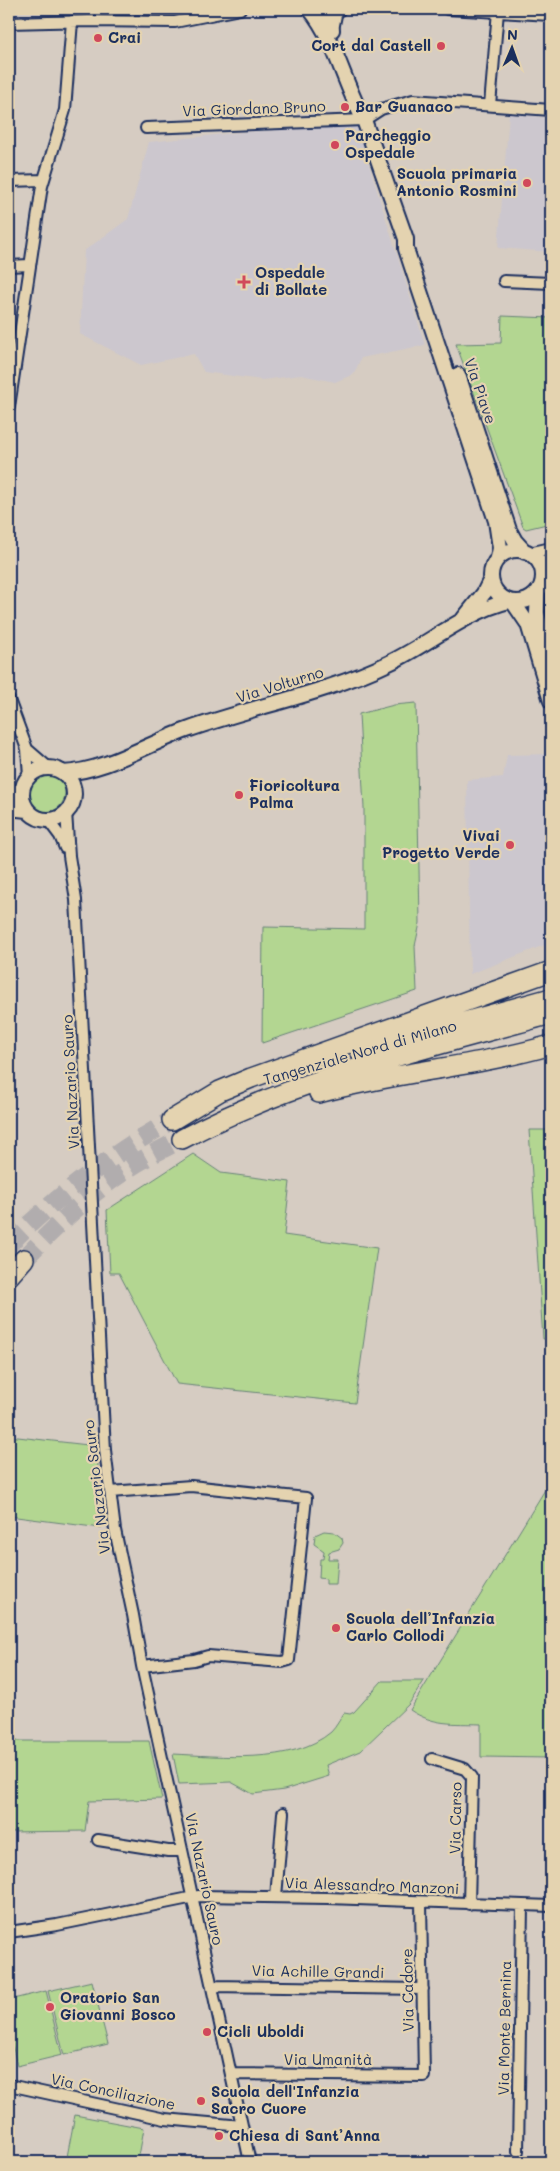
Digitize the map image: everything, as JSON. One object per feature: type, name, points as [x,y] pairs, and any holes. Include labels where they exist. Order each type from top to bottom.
[{"type":"highway","name":"Tangenziale Nord di Milano","points":[[551,971],[251,1078],[214,1094],[172,1120],[224,1095],[281,1074],[551,998]]},
{"type":"highway","name":"Tangenziale Nord di Milano","points":[[551,1014],[330,1077],[232,1114],[182,1139],[338,1088],[496,1059],[551,1045]]},
{"type":"highway","points":[[9,1276],[24,1259]]},
{"type":"street","points":[[9,23],[72,21],[175,22],[240,9]]},
{"type":"street","points":[[311,9],[319,11],[331,9]]},
{"type":"street","name":"Via Piave","points":[[311,9],[328,39],[364,120],[406,239],[406,249],[496,522],[500,548],[498,558]]},
{"type":"street","name":"Via Piave","points":[[331,9],[327,17],[362,103],[364,120]]},
{"type":"street","points":[[448,9],[551,15]]},
{"type":"street","points":[[490,105],[498,11]]},
{"type":"street","points":[[9,405],[43,180],[65,110],[72,21]]},
{"type":"street","points":[[364,120],[381,109],[409,101],[551,110]]},
{"type":"street","name":"Via Giordano Bruno","points":[[146,128],[364,120]]},
{"type":"street","points":[[9,181],[43,180]]},
{"type":"street","name":"Via Piave","points":[[406,239],[414,247],[509,530],[515,541],[527,553]]},
{"type":"street","points":[[9,266],[29,265]]},
{"type":"street","points":[[504,281],[551,283]]},
{"type":"street","points":[[551,548],[527,553],[511,551],[498,558],[492,568],[491,579],[496,592],[511,601],[528,624],[551,701]]},
{"type":"street","points":[[527,553],[540,565],[543,576]]},
{"type":"street","points":[[551,554],[538,592],[536,613],[551,667]]},
{"type":"street","name":"Via Volturno","points":[[461,620],[484,592],[491,579]]},
{"type":"street","points":[[511,601],[529,599],[538,592]]},
{"type":"street","name":"Via Volturno","points":[[63,773],[80,772],[102,766],[189,729],[324,689],[356,677],[388,664],[426,644],[461,620],[511,601]]},
{"type":"street","points":[[9,700],[27,749],[29,776]]},
{"type":"street","points":[[22,789],[22,800],[27,810],[36,817],[48,820],[56,819],[66,812],[71,806],[74,794],[71,783],[63,773],[49,768],[27,749]]},
{"type":"street","name":"Via Volturno","points":[[74,794],[84,781],[102,766]]},
{"type":"street","points":[[9,798],[22,789],[29,776],[38,770],[49,768]]},
{"type":"street","points":[[9,808],[27,810]]},
{"type":"street","name":"Via Nazario Sauro","points":[[66,812],[69,856],[76,900],[104,1440],[115,1530],[134,1616],[142,1666],[250,2162]]},
{"type":"street","name":"Via Nazario Sauro","points":[[48,820],[60,836],[69,856]]},
{"type":"street","points":[[110,1492],[191,1486],[306,1498],[289,1660],[282,1662],[208,1656],[194,1660],[142,1666]]},
{"type":"street","name":"Via Carso","points":[[432,1759],[465,1769],[472,1777],[469,1904]]},
{"type":"street","points":[[276,1897],[283,1813]]},
{"type":"street","points":[[98,1840],[168,1851],[182,1851]]},
{"type":"street","name":"Via Alessandro Manzoni","points":[[9,1932],[56,1925],[192,1897],[276,1897],[551,1906]]},
{"type":"street","name":"Via Cadore","points":[[421,1903],[424,2076]]},
{"type":"street","name":"Via Monte Bernina","points":[[518,2151],[522,1906]]},
{"type":"street","name":"Via Achille Grandi","points":[[212,1986],[423,1989]]},
{"type":"street","name":"Via Umanità","points":[[232,2074],[424,2076]]},
{"type":"street","name":"Via Conciliazione","points":[[9,2085],[165,2119],[242,2126]]},
{"type":"shaded area","name":"Scuola primaria Antonio Rosmini","points":[[509,114],[551,118],[551,252],[498,248]]},
{"type":"shaded area","name":"Ospedale di Bollate","points":[[357,126],[425,345],[361,358],[354,374],[335,382],[301,375],[262,380],[204,372],[194,354],[141,365],[80,334],[84,251],[128,219],[149,142],[244,132]]},
{"type":"shaded area","points":[[551,754],[551,868],[548,868],[550,943],[470,974],[467,780],[503,777],[507,755]]},
{"type":"green space","points":[[502,316],[551,318],[551,523],[526,529],[523,527],[456,344],[501,343]]},
{"type":"green space","points":[[416,703],[420,923],[415,946],[417,991],[262,1043],[263,927],[364,929],[364,808],[359,714],[394,705]]},
{"type":"green space","points":[[46,774],[53,775],[59,780],[64,786],[64,800],[59,806],[53,811],[46,812],[39,811],[33,806],[28,800],[27,793],[28,786],[33,780],[39,775]]},
{"type":"green space","points":[[529,1130],[551,1130],[551,1338],[543,1339]]},
{"type":"green space","points":[[193,1154],[221,1173],[290,1182],[284,1235],[377,1248],[355,1403],[177,1384],[119,1273],[110,1273],[107,1210]]},
{"type":"green space","points":[[9,1436],[97,1446],[101,1528],[9,1516]]},
{"type":"green space","points":[[551,1480],[551,1758],[481,1757],[481,1724],[436,1721],[427,1719],[410,1710]]},
{"type":"green space","points":[[324,1531],[334,1532],[342,1538],[343,1543],[339,1549],[329,1552],[328,1559],[338,1559],[336,1584],[326,1584],[326,1579],[319,1578],[320,1559],[323,1559],[324,1551],[314,1544],[315,1535]]},
{"type":"green space","points":[[382,1681],[424,1681],[409,1704],[360,1751],[326,1765],[329,1776],[284,1790],[253,1794],[231,1782],[179,1784],[173,1754],[233,1757],[276,1754],[296,1750],[315,1743],[331,1732],[344,1713],[350,1714],[354,1712]]},
{"type":"green space","points":[[9,1741],[149,1741],[162,1799],[89,1801],[85,1831],[9,1832]]},
{"type":"green space","points":[[92,1981],[108,2044],[64,2055],[48,1991]]},
{"type":"green space","points":[[46,1991],[62,2055],[17,2066],[9,2030],[9,2000]]},
{"type":"green space","points":[[75,2115],[144,2128],[138,2162],[66,2162]]},
{"type":"tunnel","points":[[9,1244],[86,1176],[172,1120]]},
{"type":"tunnel","points":[[24,1259],[61,1222],[101,1188],[135,1164],[182,1139]]},
{"type":"place","name":"Crai","points":[[98,38]]},
{"type":"place","name":"Cort dal Castell","points":[[441,46]]},
{"type":"place","name":"Bar Guanaco","points":[[345,107]]},
{"type":"place","name":"Parcheggio Ospedale","points":[[335,145]]},
{"type":"place","name":"Scuola primaria Antonio Rosmini","points":[[527,183]]},
{"type":"place","name":"Ospedale di Bollate","points":[[244,282]]},
{"type":"place","name":"Fioricoltura Palma","points":[[239,795]]},
{"type":"place","name":"Vivai Progetto Verde","points":[[510,845]]},
{"type":"place","name":"Scuola dell’Infanzia Carlo Collodi","points":[[336,1628]]},
{"type":"place","name":"Oratorio San Giovanni Bosco","points":[[50,2007]]},
{"type":"place","name":"Cicli Uboldi","points":[[207,2032]]},
{"type":"place","name":"Scuola dell'Infanzia Sacro Cuore","points":[[201,2101]]},
{"type":"place","name":"Chiesa di Sant’Anna","points":[[219,2136]]}]
